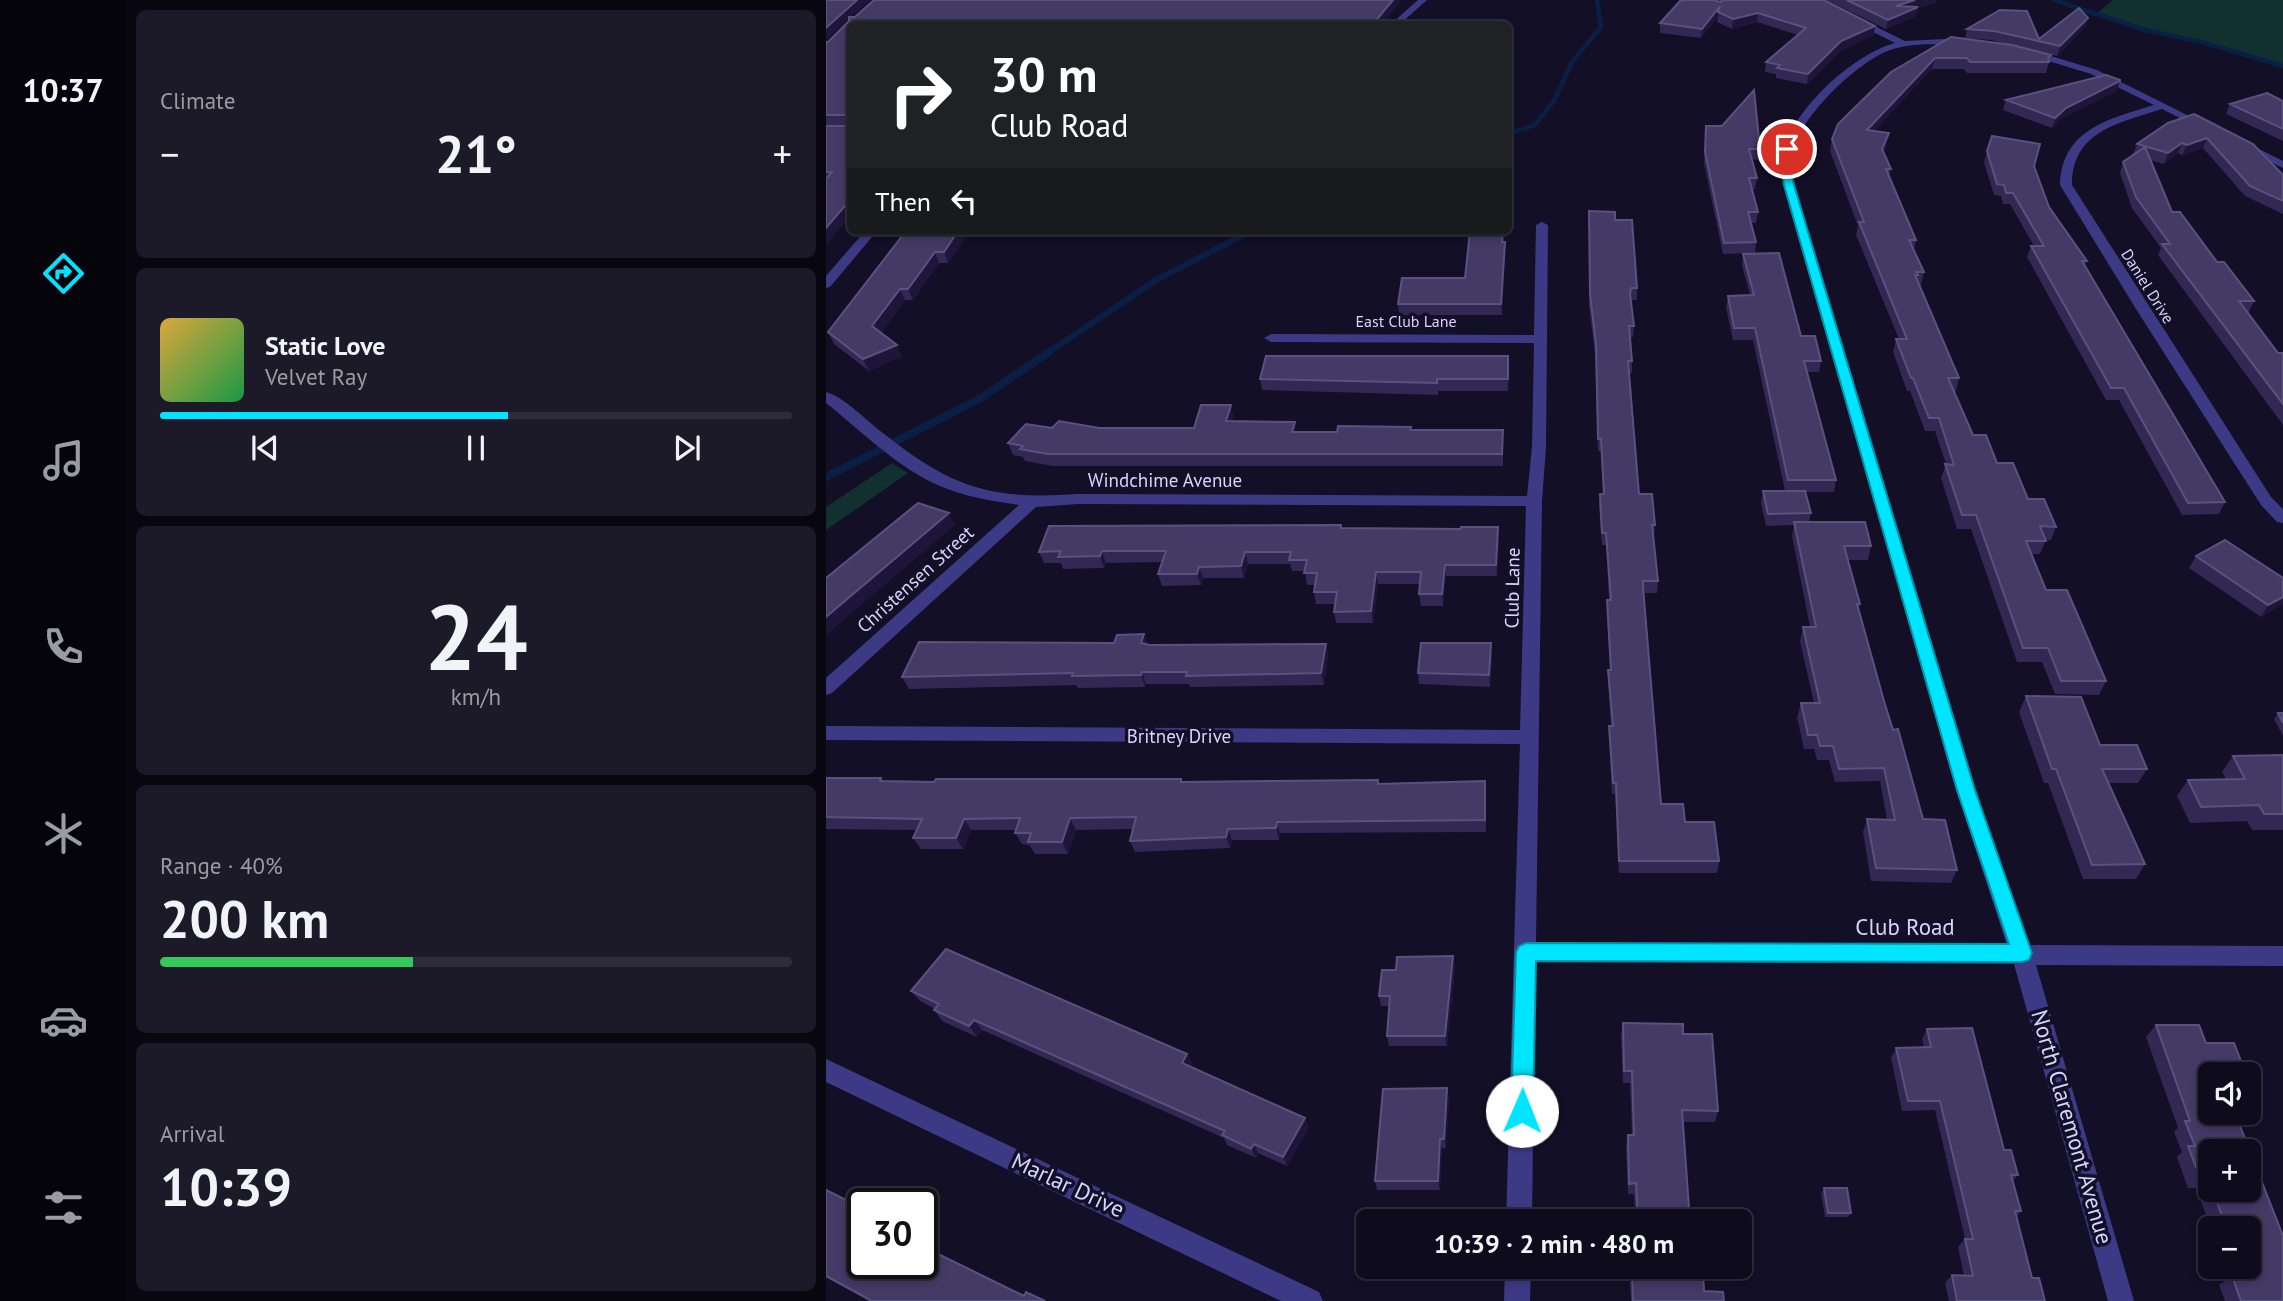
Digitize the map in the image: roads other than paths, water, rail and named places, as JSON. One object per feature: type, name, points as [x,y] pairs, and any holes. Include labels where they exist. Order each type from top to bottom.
[{"type":"street","points":[[1398,21],[1423,0]]},
{"type":"street","points":[[1814,0],[1903,44],[1979,44]]},
{"type":"street","name":"North Claremont Avenue","points":[[1903,44],[1867,59],[1803,120],[1787,149],[1786,166],[1966,790],[2022,953],[2121,1301]]},
{"type":"street","points":[[2016,50],[2094,72],[2283,165]]},
{"type":"street","name":"Daniel Drive","points":[[2163,106],[2113,123],[2079,141],[2066,162],[2066,185],[2094,235],[2266,502],[2283,518]]},
{"type":"street","name":"Club Lane","points":[[1519,1209],[1534,501],[1539,447],[1542,225]]},
{"type":"street","points":[[826,284],[868,235]]},
{"type":"street","name":"East Club Lane","points":[[1271,338],[1540,339]]},
{"type":"street","name":"Windchime Avenue","points":[[826,396],[894,449],[943,482],[977,494],[1032,502],[1078,499],[1534,501]]},
{"type":"street","name":"Christensen Street","points":[[826,688],[1032,502]]},
{"type":"street","name":"Britney Drive","points":[[826,733],[1531,737]]},
{"type":"street","name":"Club Road","points":[[1526,952],[2283,956]]},
{"type":"street","name":"Marlar Drive","points":[[826,1070],[1310,1301]]},
{"type":"street","points":[[1517,1301],[1518,1279]]},
{"type":"waterway","points":[[1512,133],[1535,125],[1554,101],[1572,62],[1601,27],[1597,0]]},
{"type":"waterway","points":[[2054,0],[2145,30],[2201,42],[2283,66]]},
{"type":"waterway","points":[[1046,354],[1156,280],[1243,235]]},
{"type":"waterway","points":[[826,477],[981,398],[1049,352]]}]
